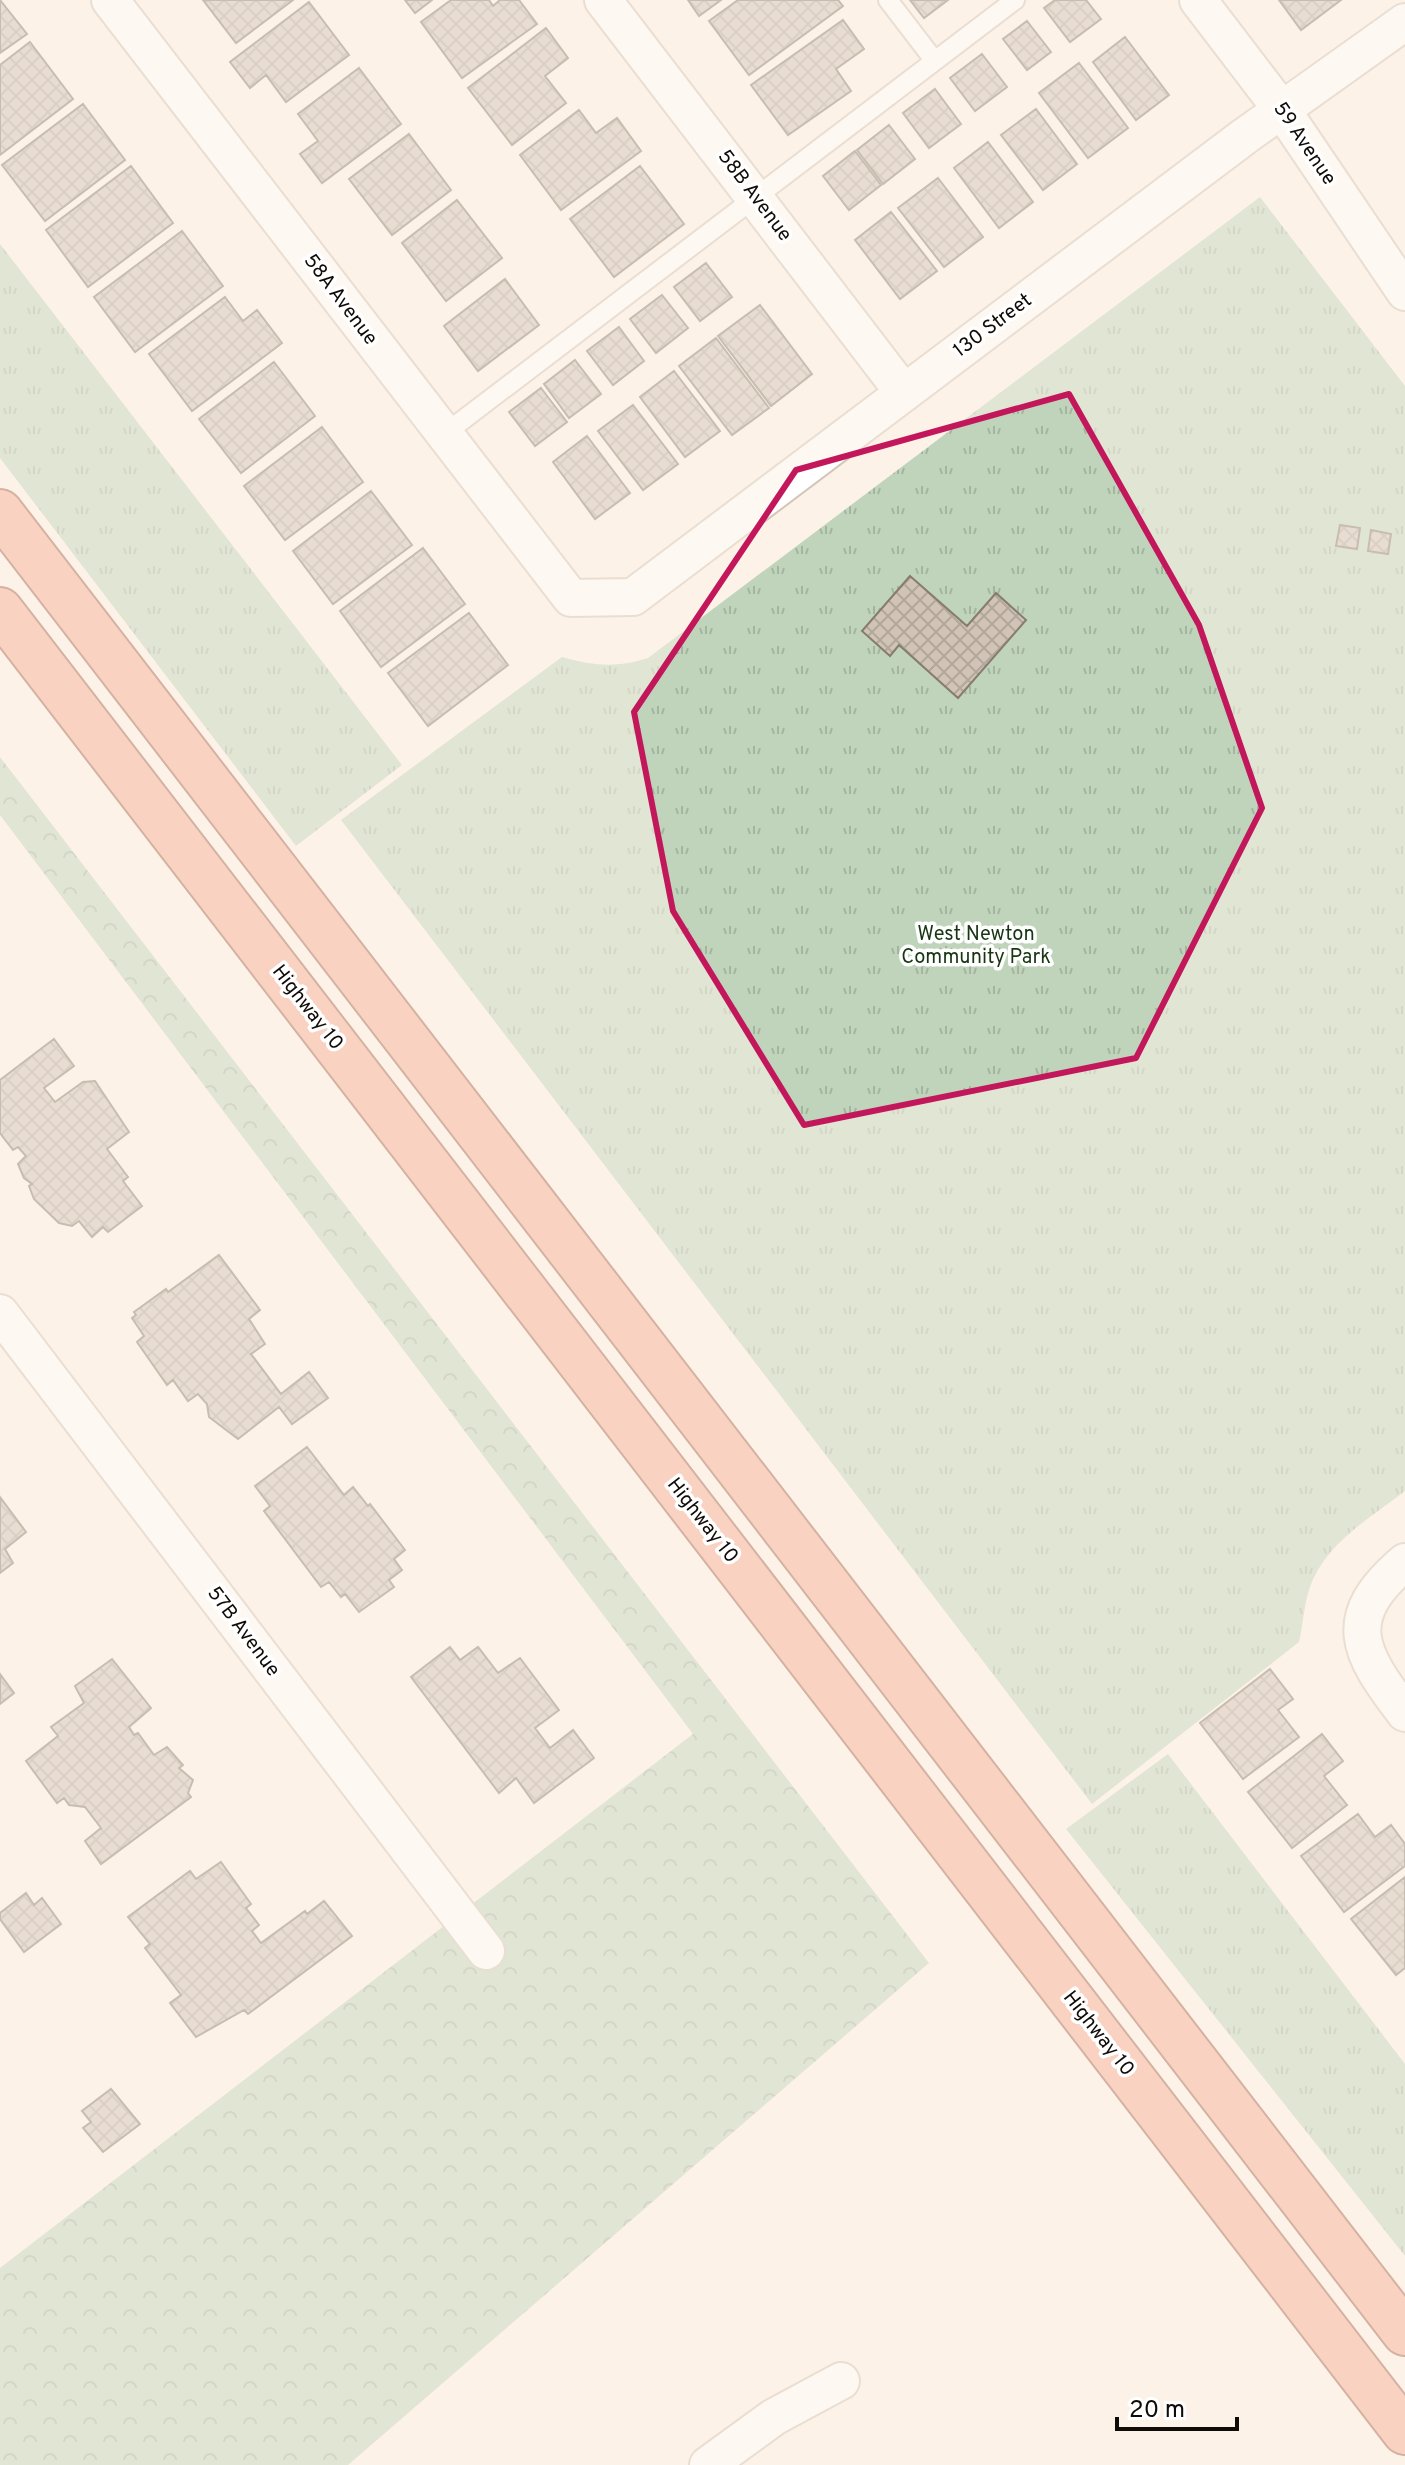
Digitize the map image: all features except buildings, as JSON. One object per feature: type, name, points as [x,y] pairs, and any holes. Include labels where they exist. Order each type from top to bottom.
[{"type":"highway","points":[[0,512],[1405,2333]]},
{"type":"highway","name":"Highway 10","points":[[0,610],[1405,2432]]},
{"type":"street","name":"58A Avenue","points":[[110,0],[571,598]]},
{"type":"street","name":"58B Avenue","points":[[603,0],[904,393]]},
{"type":"street","name":"59 Avenue","points":[[1198,0],[1282,110],[1405,292]]},
{"type":"street","name":"130 Street","points":[[571,598],[633,597],[1282,110],[1405,22]]},
{"type":"street","name":"57B Avenue","points":[[0,1313],[486,1951]]},
{"type":"street","points":[[1405,1562],[1378,1585],[1364,1610],[1365,1647],[1374,1670],[1405,1713]]},
{"type":"street","points":[[708,2465],[774,2417],[841,2381]]},
{"type":"lane","points":[[888,0],[934,60]]},
{"type":"lane","points":[[443,435],[754,195],[1015,0]]},
{"type":"highlighted area","points":[[1069,394],[1199,625],[1262,808],[1136,1058],[804,1125],[673,911],[634,712],[796,470]]},
{"type":"green space","name":"West Newton Community Park","points":[[1260,197],[1405,386],[1405,1491],[1350,1533],[1317,1571],[1306,1600],[1299,1642],[1092,1804],[341,820],[562,657],[605,665],[648,658]]},
{"type":"green space","points":[[0,244],[402,765],[296,846],[0,458]]},
{"type":"green space","points":[[0,757],[929,1963],[348,2465],[0,2465],[0,2268],[693,1734],[0,815]]},
{"type":"green space","points":[[1168,1754],[1405,2064],[1405,2256],[1066,1829]]}]
